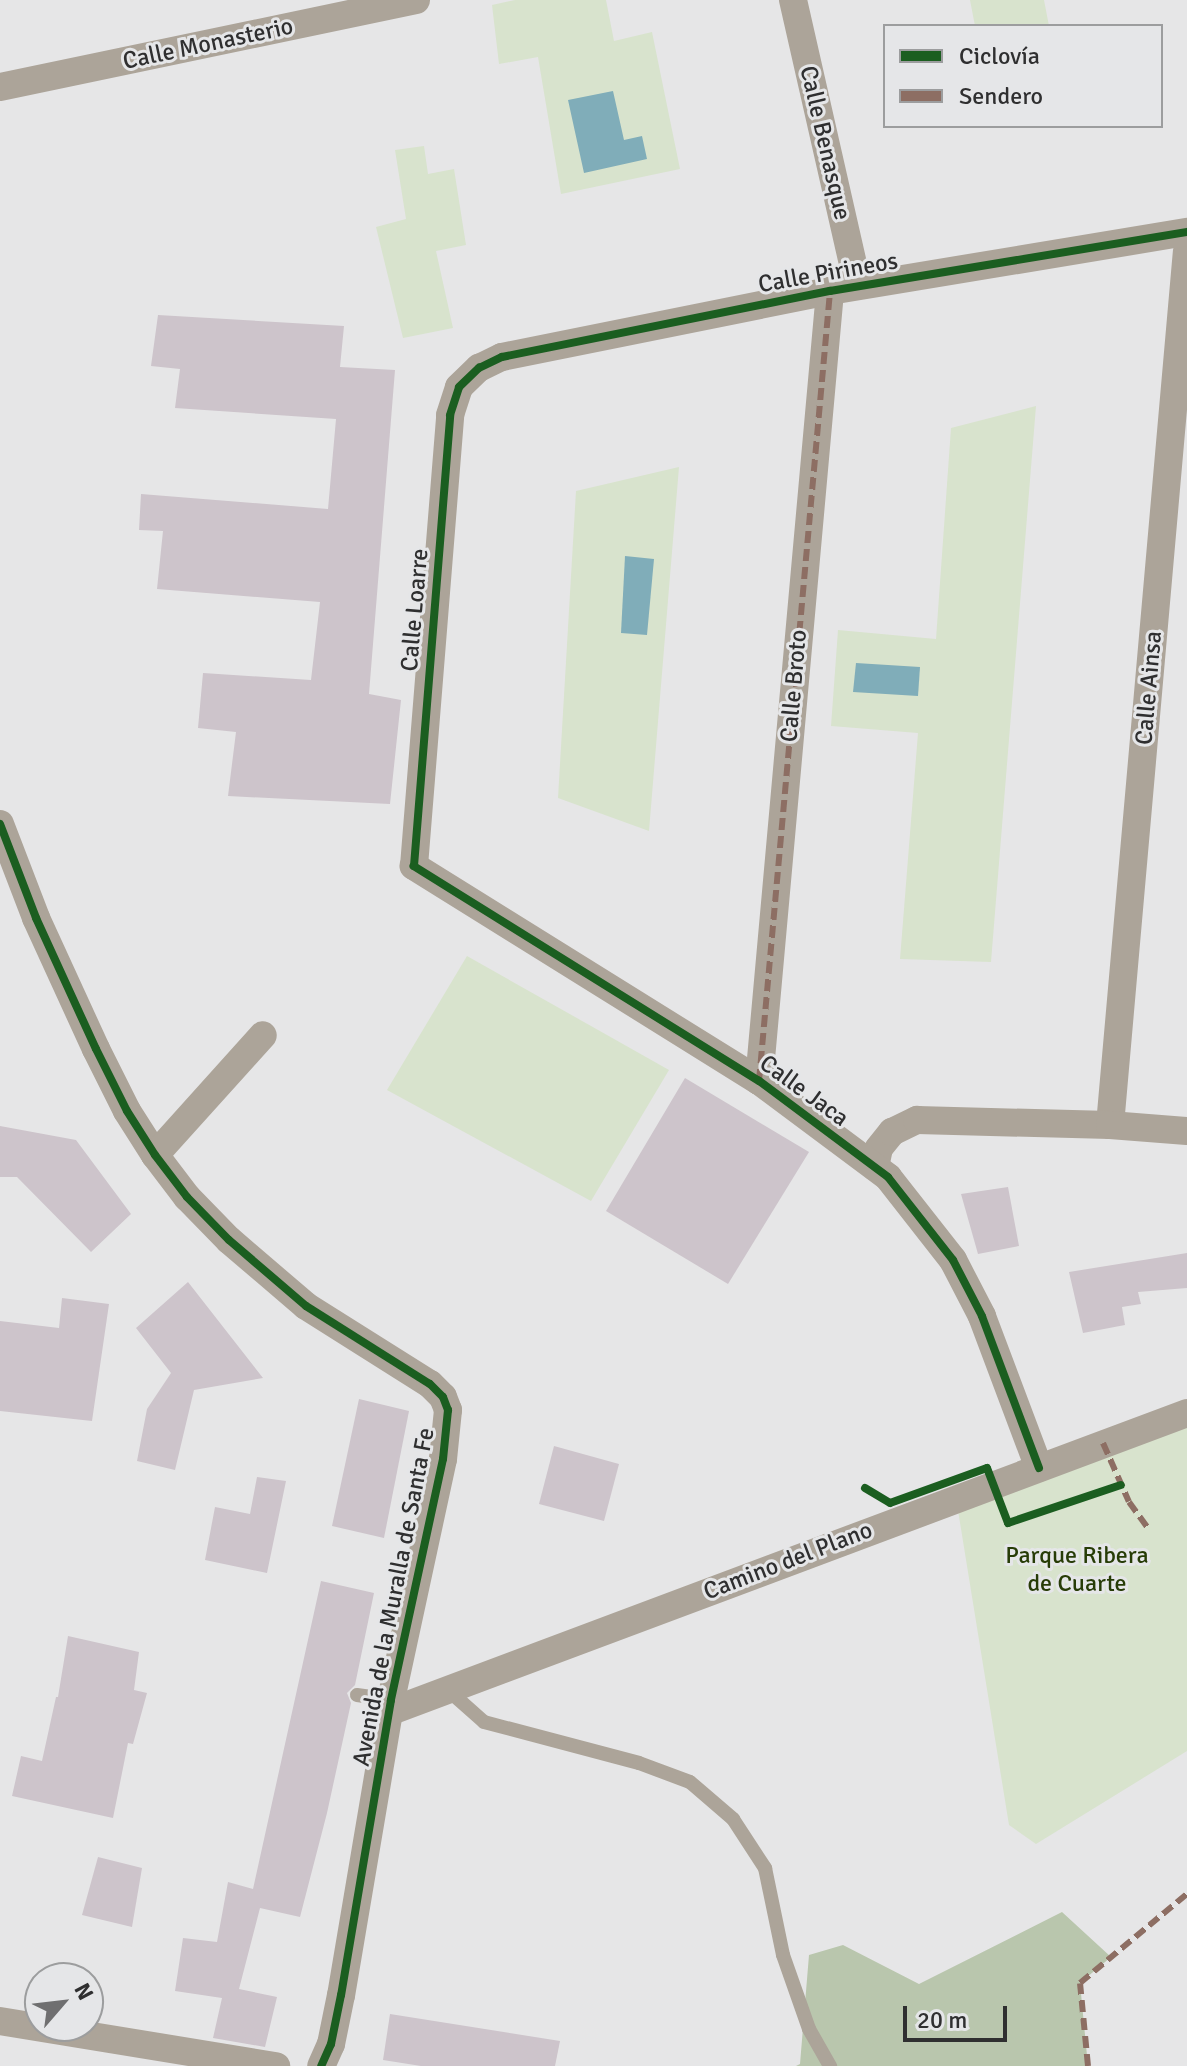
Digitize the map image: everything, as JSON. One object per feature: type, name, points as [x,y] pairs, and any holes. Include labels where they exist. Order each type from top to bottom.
[{"type":"street","name":"Calle Monasterio","points":[[0,87],[416,0]]},
{"type":"street","name":"Calle Benasque","points":[[793,0],[858,286]]},
{"type":"street","name":"Calle Pirineos","points":[[479,368],[502,357],[830,291],[1187,232]]},
{"type":"street","name":"Calle Ainsa","points":[[1110,1125],[1187,251]]},
{"type":"street","name":"Calle Broto","points":[[759,1081],[830,291]]},
{"type":"street","name":"Calle Loarre","points":[[414,866],[450,415],[459,387],[479,368]]},
{"type":"street","name":"Avenida de la Muralla de Santa Fe","points":[[0,824],[36,918],[127,1111],[187,1197],[240,1249],[306,1306],[430,1384],[448,1410],[443,1459],[390,1706],[341,1995],[331,2044],[321,2066]]},
{"type":"street","name":"Calle Jaca","points":[[414,866],[759,1081],[888,1177],[953,1260],[982,1316],[1039,1468]]},
{"type":"street","points":[[155,1155],[263,1035]]},
{"type":"street","points":[[875,1167],[879,1148],[892,1132],[917,1120],[1110,1125],[1187,1131]]},
{"type":"street","name":"Camino del Plano","points":[[390,1706],[448,1690],[1187,1413]]},
{"type":"street","points":[[0,2021],[276,2066]]},
{"type":"lane","points":[[448,1690],[484,1722],[639,1763],[690,1782],[733,1819],[765,1868],[783,1955],[809,2029],[830,2066]]},
{"type":"lane","points":[[357,1695],[390,1706]]},
{"type":"green space","points":[[515,0],[606,0],[614,41],[652,32],[680,169],[561,194],[538,57],[499,64],[492,5]]},
{"type":"green space","points":[[970,0],[1044,0],[1049,24],[975,24]]},
{"type":"green space","points":[[424,146],[428,174],[454,169],[466,245],[436,251],[453,328],[403,338],[376,227],[406,219],[395,150]]},
{"type":"green space","points":[[1036,406],[991,962],[900,959],[918,733],[831,726],[838,630],[936,639],[951,428]]},
{"type":"green space","points":[[679,467],[649,831],[558,798],[576,491]]},
{"type":"green space","points":[[467,956],[669,1070],[591,1201],[387,1090]]},
{"type":"green space","name":"Parque Ribera de Cuarte","points":[[1187,1414],[1187,1751],[1036,1844],[1009,1825],[956,1498]]},
{"type":"green space","points":[[1062,1912],[1111,1957],[1080,1983],[1088,2066],[796,2066],[800,2064],[809,1955],[843,1945],[919,1984]]},
{"type":"water","points":[[613,91],[624,140],[642,136],[647,159],[584,173],[568,100]]},
{"type":"water","points":[[625,556],[654,559],[647,635],[621,633]]},
{"type":"water","points":[[856,663],[920,667],[918,696],[853,692]]},
{"type":"building","points":[[158,315],[344,326],[340,367],[395,370],[369,694],[401,700],[390,804],[228,796],[236,732],[198,728],[203,673],[311,680],[320,602],[157,589],[163,531],[139,530],[141,494],[328,509],[336,419],[175,408],[180,369],[151,366]]},
{"type":"building","points":[[685,1078],[809,1152],[728,1284],[606,1211]]},
{"type":"building","points":[[0,1126],[76,1140],[131,1214],[91,1252],[17,1177],[0,1177]]},
{"type":"building","points":[[1008,1187],[1019,1246],[978,1254],[961,1194]]},
{"type":"building","points":[[1187,1253],[1187,1288],[1138,1292],[1141,1304],[1122,1307],[1125,1325],[1083,1333],[1069,1272]]},
{"type":"building","points":[[188,1282],[263,1378],[194,1390],[175,1470],[137,1461],[147,1409],[171,1373],[136,1328]]},
{"type":"building","points":[[62,1298],[109,1304],[92,1421],[0,1411],[0,1321],[59,1328]]},
{"type":"building","points":[[359,1399],[409,1411],[384,1538],[332,1526]]},
{"type":"building","points":[[554,1446],[619,1464],[604,1521],[539,1504]]},
{"type":"building","points":[[257,1477],[286,1481],[267,1573],[205,1560],[215,1507],[250,1514]]},
{"type":"building","points":[[321,1581],[374,1593],[355,1685],[347,1693],[351,1703],[327,1813],[300,1917],[260,1908],[239,1989],[277,1997],[265,2047],[213,2038],[222,1998],[175,1991],[183,1938],[217,1942],[228,1882],[253,1889]]},
{"type":"building","points":[[68,1636],[139,1652],[134,1690],[147,1693],[133,1744],[128,1743],[113,1818],[12,1796],[21,1756],[42,1761],[58,1697]]},
{"type":"building","points":[[98,1857],[142,1868],[132,1927],[82,1915]]},
{"type":"building","points":[[390,2014],[560,2041],[555,2066],[421,2066],[383,2060]]},
{"type":"marked path","points":[[759,1081],[830,291]]},
{"type":"marked path","points":[[1103,1443],[1129,1502],[1148,1528]]},
{"type":"marked path","points":[[1088,2066],[1080,1983],[1187,1894]]},
{"type":"cycle path","points":[[1039,1468],[982,1316],[953,1260],[888,1177],[759,1081],[414,866],[450,415],[459,387],[479,368],[502,357],[830,291],[1187,232]]},
{"type":"cycle path","points":[[0,824],[36,918],[127,1111],[187,1197],[229,1240],[306,1306],[430,1384],[443,1397],[448,1410],[443,1459],[391,1700],[341,1995],[331,2044],[321,2066]]},
{"type":"cycle path","points":[[865,1488],[890,1503],[987,1468],[1008,1523],[1121,1485]]}]
